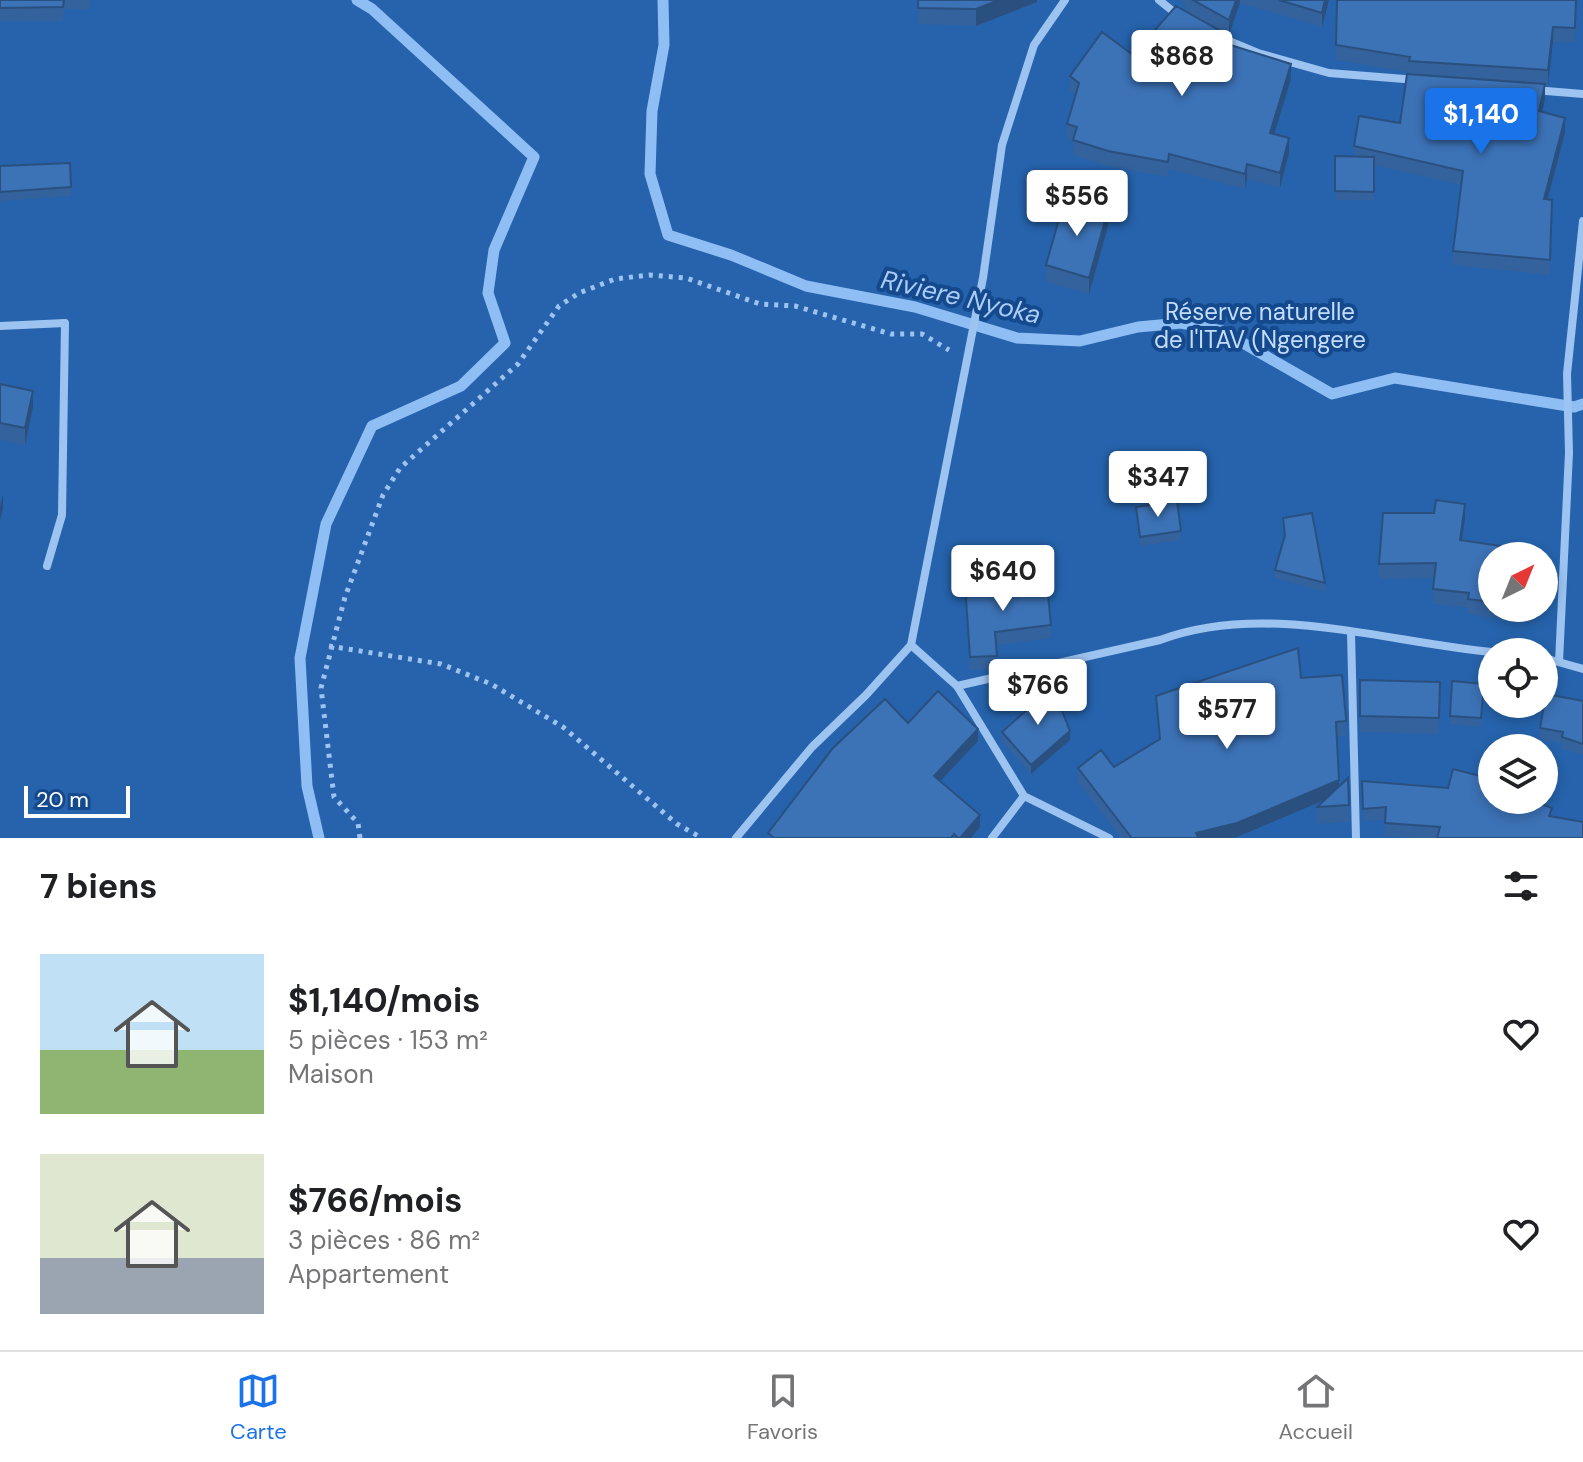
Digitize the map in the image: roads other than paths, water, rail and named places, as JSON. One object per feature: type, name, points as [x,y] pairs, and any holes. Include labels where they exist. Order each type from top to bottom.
[{"type":"street","points":[[736,838],[812,747],[866,695],[911,645],[971,344],[1002,145],[1019,81],[1044,25],[1065,0]]},
{"type":"street","points":[[1159,0],[1185,20]]},
{"type":"street","points":[[1207,32],[1258,53],[1329,73],[1424,81]]},
{"type":"street","points":[[1519,89],[1583,94]]},
{"type":"street","points":[[1583,221],[1567,374],[1569,453],[1559,662],[1583,669]]},
{"type":"street","points":[[0,326],[65,323],[62,515],[47,566]]},
{"type":"street","points":[[957,686],[1160,640],[1190,629],[1257,624],[1478,650]]},
{"type":"street","points":[[1351,633],[1356,838]]},
{"type":"street","points":[[911,645],[957,686],[1024,796],[1109,838]]},
{"type":"street","points":[[992,838],[1024,796]]},
{"type":"waterway","points":[[319,838],[307,786],[300,658],[326,524],[372,426],[461,386],[505,343],[488,293],[494,250],[534,157],[372,9],[357,0]]},
{"type":"waterway","name":"Riviere Nyoka","points":[[663,0],[664,45],[652,111],[650,174],[668,235],[731,255],[806,286],[915,307],[1017,338],[1080,341],[1138,327],[1181,323],[1222,331],[1332,394],[1395,378],[1574,407],[1583,404]]},
{"type":"park label","name":"Réserve naturelle de l'ITAV (Ngengere","points":[[1260,325]]}]
